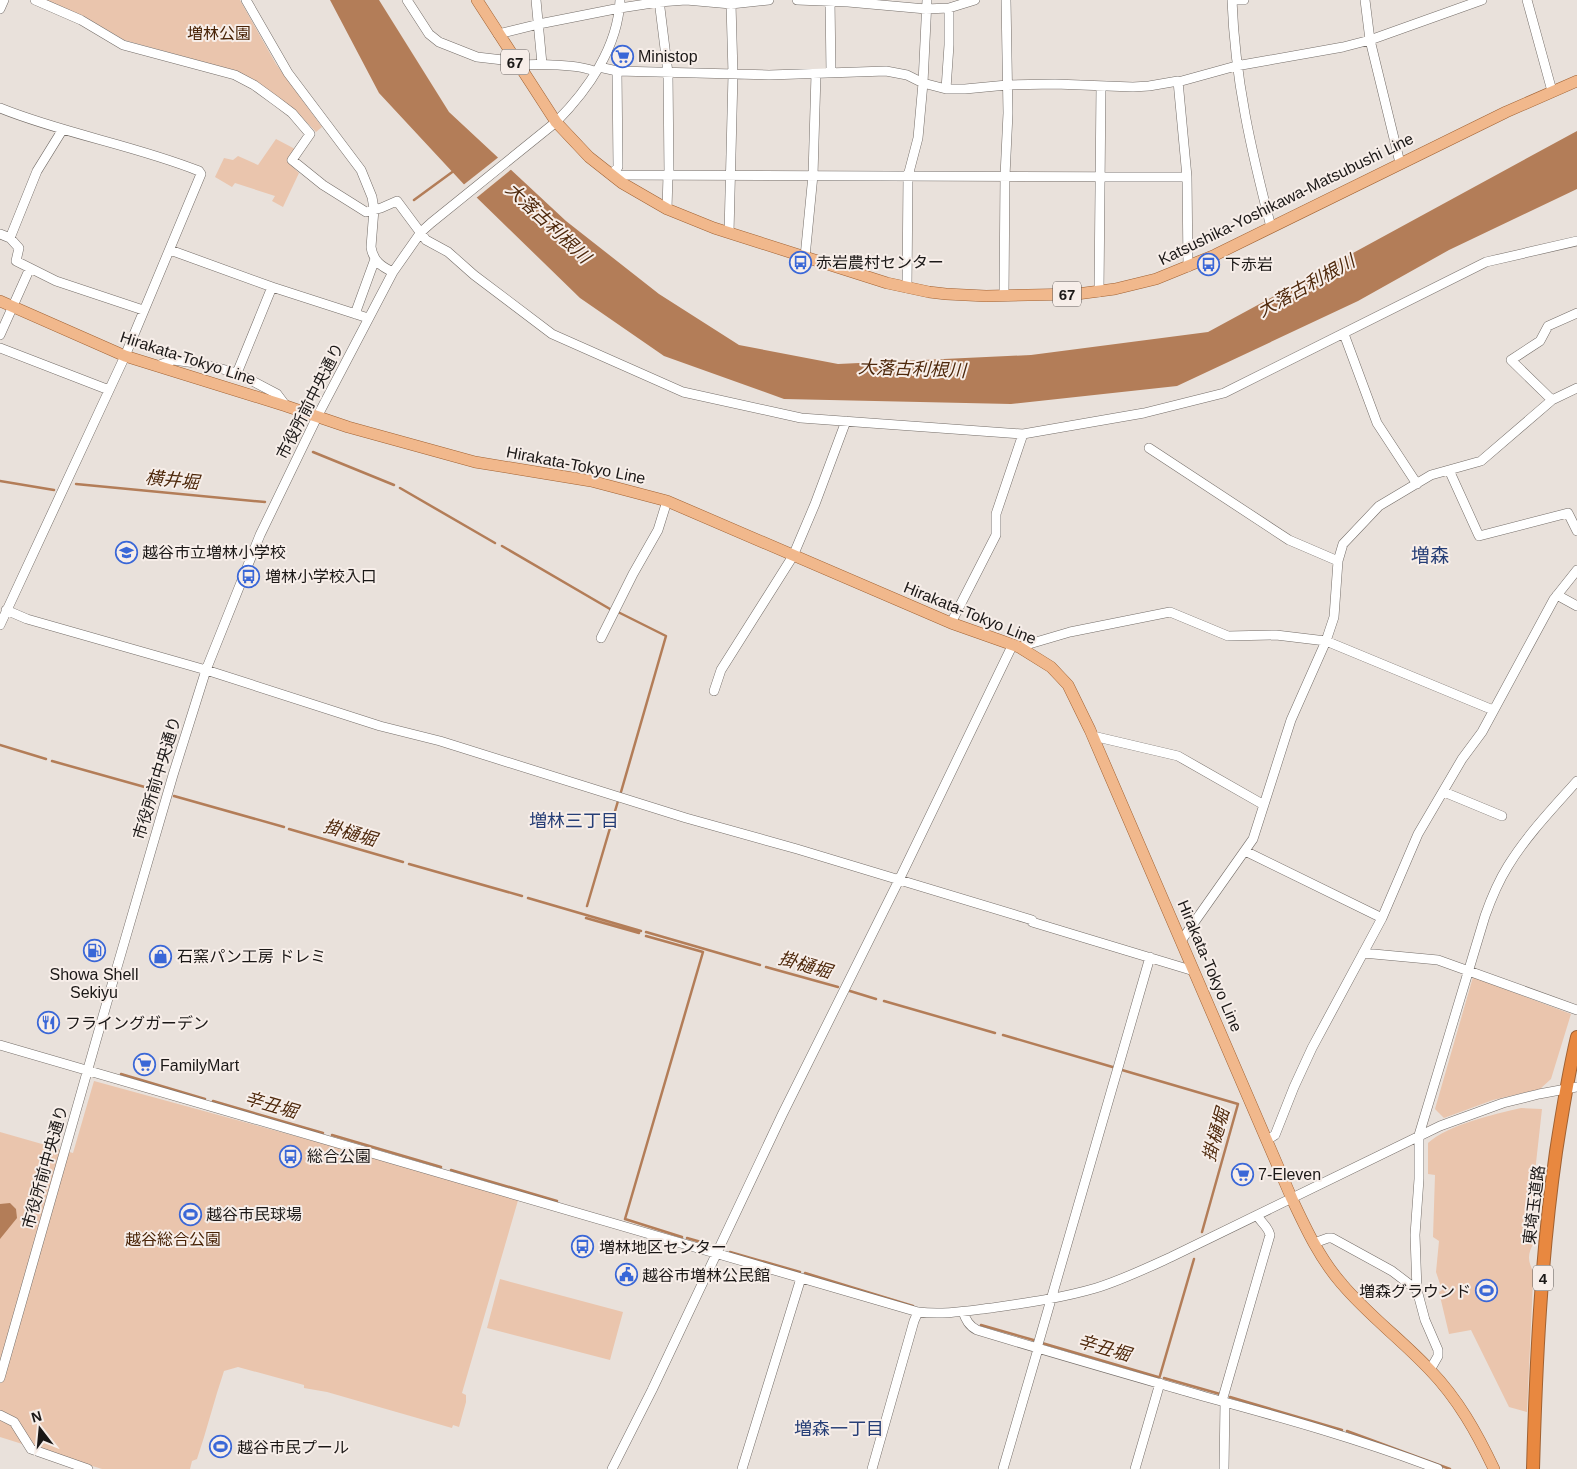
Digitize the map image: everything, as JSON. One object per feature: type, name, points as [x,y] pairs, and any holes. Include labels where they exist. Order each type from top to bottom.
[{"type":"highway","name":"東埼玉道路","points":[[1533,1469],[1536,1361],[1547,1215],[1571,1088],[1577,1037]]},
{"type":"highway","points":[[1571,1088],[1577,1063]]},
{"type":"main road","name":"Katsushika-Yoshikawa-Matsubushi Line","points":[[477,0],[556,122],[589,157],[611,174],[666,209],[729,234],[907,288],[946,294],[1004,296],[1077,294],[1099,292],[1156,279],[1188,267],[1400,163],[1577,81]]},
{"type":"main road","name":"Hirakata-Tokyo Line","points":[[0,301],[125,356],[348,427],[476,462],[591,481],[667,501],[950,623],[1016,645],[1051,667],[1068,685],[1093,736],[1292,1198],[1314,1243],[1343,1286],[1430,1370],[1456,1400],[1476,1432],[1494,1469]]},
{"type":"street","points":[[35,0],[81,20],[123,45],[235,76],[254,85],[292,113],[310,134],[292,160],[323,185],[366,212],[397,201],[426,240],[448,252],[474,275],[552,334],[683,392],[801,418],[1023,434],[1144,413],[1224,393],[1486,262],[1577,241]]},
{"type":"street","points":[[246,0],[288,73],[361,170],[372,197],[374,209],[371,247],[375,260],[382,267],[393,272]]},
{"type":"street","points":[[407,0],[430,34],[439,42],[477,57],[598,70],[668,73],[816,74],[886,71],[908,75],[923,83],[946,89],[1055,84],[1133,87],[1178,82],[1236,66],[1370,40],[1482,0]]},
{"type":"street","points":[[536,0],[542,64]]},
{"type":"street","points":[[498,34],[620,4],[686,0],[731,4],[770,0]]},
{"type":"street","points":[[797,0],[927,4],[949,8],[975,0]]},
{"type":"street","points":[[830,0],[831,73]]},
{"type":"street","points":[[1004,296],[1005,176],[1008,113],[1006,0]]},
{"type":"street","points":[[1244,0],[1232,0],[1236,66],[1252,156],[1271,227]]},
{"type":"street","points":[[1365,0],[1370,40],[1400,163]]},
{"type":"street","points":[[1527,0],[1552,91]]},
{"type":"street","points":[[659,1],[668,73],[666,209]]},
{"type":"street","name":"市役所前中央通り","points":[[0,1378],[166,800],[206,670],[260,535],[317,417],[393,272],[421,232],[556,122],[574,104],[598,70],[609,45],[620,4]]},
{"type":"street","points":[[729,234],[733,74],[731,4]]},
{"type":"street","points":[[907,288],[908,176],[918,138],[927,4]]},
{"type":"street","points":[[946,89],[949,8]]},
{"type":"street","points":[[611,174],[618,167],[618,71]]},
{"type":"street","points":[[805,257],[813,175],[816,74]]},
{"type":"street","points":[[1178,82],[1187,177],[1188,267]]},
{"type":"street","points":[[1099,292],[1100,86]]},
{"type":"street","points":[[0,108],[63,129],[167,158],[199,171],[201,174],[125,356],[0,625]]},
{"type":"street","points":[[10,238],[37,171],[63,129]]},
{"type":"street","points":[[611,174],[1187,177]]},
{"type":"street","points":[[0,234],[10,238],[18,248],[16,261],[56,281],[143,310]]},
{"type":"street","points":[[170,250],[272,287],[368,318]]},
{"type":"street","points":[[356,314],[375,260]]},
{"type":"street","points":[[0,335],[30,268]]},
{"type":"street","points":[[237,373],[272,287]]},
{"type":"street","points":[[1552,400],[1511,360],[1540,341],[1548,326],[1577,313]]},
{"type":"street","points":[[1344,334],[1377,424],[1417,484]]},
{"type":"street","points":[[0,348],[109,390]]},
{"type":"street","points":[[157,366],[173,360],[203,364],[237,373],[277,394],[286,406]]},
{"type":"street","points":[[1181,941],[1253,839],[1291,720],[1326,641],[1334,617],[1338,561],[1343,544],[1379,506],[1431,475],[1481,461],[1552,400],[1577,388]]},
{"type":"street","points":[[714,691],[721,670],[794,556],[846,421]]},
{"type":"street","points":[[950,623],[996,535],[996,514],[1023,434]]},
{"type":"street","points":[[1149,448],[1289,540],[1338,561]]},
{"type":"street","points":[[1449,470],[1479,536],[1568,513],[1577,531]]},
{"type":"street","points":[[601,638],[633,574],[658,530],[667,501]]},
{"type":"street","points":[[1267,1140],[1275,1135],[1312,1048],[1382,918],[1418,834],[1462,759],[1482,732],[1557,595],[1577,570]]},
{"type":"street","points":[[1557,595],[1577,606]]},
{"type":"street","points":[[6,610],[27,619],[206,670],[380,726],[440,741],[686,818],[797,849],[1194,971]]},
{"type":"street","points":[[612,1469],[652,1390],[715,1253],[782,1115],[1016,645],[1170,612],[1228,636],[1276,635],[1326,641],[1493,710]]},
{"type":"street","points":[[1093,736],[1178,756],[1264,805]]},
{"type":"street","points":[[1430,1370],[1438,1356],[1438,1350],[1425,1320],[1417,1290],[1415,1235],[1419,1179],[1419,1135],[1468,970],[1492,897],[1509,865],[1532,834],[1577,781]]},
{"type":"street","points":[[1444,792],[1502,816]]},
{"type":"street","points":[[1245,851],[1382,918]]},
{"type":"street","points":[[1363,953],[1438,960],[1577,1010]]},
{"type":"street","points":[[1002,1469],[1150,957]]},
{"type":"street","points":[[0,1044],[918,1312],[947,1314],[1052,1298],[1096,1288],[1126,1277],[1447,1123],[1503,1103],[1571,1088]]},
{"type":"street","points":[[1224,1469],[1224,1401],[1270,1235],[1268,1226],[1257,1215]]},
{"type":"street","points":[[1314,1243],[1332,1238],[1392,1271],[1417,1290]]},
{"type":"street","points":[[742,1469],[801,1278]]},
{"type":"street","points":[[872,1469],[918,1312]]},
{"type":"street","points":[[963,1312],[966,1320],[977,1330],[1343,1436],[1438,1469]]},
{"type":"street","points":[[1135,1469],[1160,1383]]},
{"type":"street","points":[[0,1415],[14,1422],[31,1449],[88,1469]]},
{"type":"green space","name":"増林公園","points":[[45,0],[240,0],[276,64],[322,127],[316,132],[296,111],[236,71],[124,40],[85,17]]},
{"type":"green space","points":[[276,139],[295,149],[288,162],[299,173],[283,207],[272,201],[275,196],[235,183],[232,187],[215,177],[224,158],[233,160],[238,156],[258,165]]},
{"type":"green space","points":[[1473,977],[1571,1014],[1551,1079],[1540,1089],[1493,1100],[1444,1118],[1435,1109]]},
{"type":"green space","name":"越谷総合公園","points":[[94,1081],[519,1197],[462,1393],[466,1395],[466,1402],[459,1427],[453,1425],[452,1428],[327,1392],[304,1388],[304,1385],[238,1367],[224,1371],[197,1459],[192,1461],[190,1469],[102,1469],[0,1437],[0,1132],[42,1144],[42,1142],[55,1145],[55,1148],[73,1153]]},
{"type":"green space","name":"増森グラウンド","points":[[1521,1108],[1542,1109],[1535,1172],[1534,1243],[1529,1256],[1530,1264],[1537,1277],[1533,1281],[1527,1412],[1509,1407],[1471,1330],[1449,1334],[1439,1292],[1442,1290],[1436,1272],[1439,1241],[1433,1237],[1435,1175],[1428,1174],[1428,1143],[1447,1131],[1472,1121]]},
{"type":"green space","points":[[500,1279],[623,1312],[610,1360],[487,1328]]},
{"type":"water","name":"大落古利根川","points":[[330,0],[379,0],[449,112],[566,221],[659,294],[739,345],[838,364],[1031,355],[1208,332],[1577,131],[1577,189],[1449,250],[1358,301],[1177,386],[1011,404],[784,399],[664,356],[580,298],[471,192],[379,93]]},
{"type":"water","points":[[10,1203],[16,1209],[17,1218],[0,1239],[0,1204]]},
{"type":"pier","points":[[500,156],[513,168],[475,199],[462,186]]},
{"type":"waterway","points":[[414,200],[455,170]]},
{"type":"waterway","points":[[313,452],[394,485]]},
{"type":"waterway","name":"横井堀","points":[[0,481],[54,490]]},
{"type":"waterway","name":"横井堀","points":[[76,484],[265,502]]},
{"type":"waterway","points":[[400,488],[495,543]]},
{"type":"waterway","points":[[502,546],[610,609]]},
{"type":"waterway","points":[[618,612],[666,636],[621,792]]},
{"type":"waterway","name":"掛樋堀","points":[[0,745],[46,759]]},
{"type":"waterway","name":"掛樋堀","points":[[52,761],[159,791]]},
{"type":"waterway","name":"掛樋堀","points":[[174,796],[284,827]]},
{"type":"waterway","points":[[587,906],[618,801]]},
{"type":"waterway","name":"掛樋堀","points":[[289,829],[403,862]]},
{"type":"waterway","name":"掛樋堀","points":[[409,864],[522,896]]},
{"type":"waterway","name":"掛樋堀","points":[[528,898],[641,931]]},
{"type":"waterway","name":"掛樋堀","points":[[586,918],[639,933]]},
{"type":"waterway","name":"掛樋堀","points":[[646,932],[760,965]]},
{"type":"waterway","points":[[646,936],[703,952],[625,1219],[682,1237]]},
{"type":"waterway","name":"掛樋堀","points":[[766,967],[838,987]]},
{"type":"waterway","name":"掛樋堀","points":[[850,991],[876,999]]},
{"type":"waterway","name":"掛樋堀","points":[[884,1001],[995,1033]]},
{"type":"waterway","name":"掛樋堀","points":[[1003,1035],[1116,1068]]},
{"type":"waterway","name":"掛樋堀","points":[[1122,1070],[1238,1104],[1202,1232]]},
{"type":"waterway","name":"辛丑堀","points":[[121,1074],[205,1099]]},
{"type":"waterway","name":"辛丑堀","points":[[213,1101],[323,1133]]},
{"type":"waterway","name":"辛丑堀","points":[[332,1135],[441,1167]]},
{"type":"waterway","name":"辛丑堀","points":[[451,1170],[557,1201]]},
{"type":"waterway","name":"辛丑堀","points":[[687,1238],[708,1244]]},
{"type":"waterway","name":"辛丑堀","points":[[730,1252],[800,1272]]},
{"type":"waterway","name":"掛樋堀","points":[[1159,1379],[1194,1259]]},
{"type":"waterway","name":"辛丑堀","points":[[805,1273],[913,1306]]},
{"type":"waterway","name":"辛丑堀","points":[[981,1325],[1037,1341]]},
{"type":"waterway","name":"辛丑堀","points":[[1042,1343],[1158,1377]]},
{"type":"waterway","name":"辛丑堀","points":[[1164,1378],[1220,1394]]},
{"type":"waterway","name":"辛丑堀","points":[[1230,1397],[1342,1430]]},
{"type":"waterway","name":"辛丑堀","points":[[1347,1431],[1450,1469]]},
{"type":"place","name":"Ministop","points":[[622,56]]},
{"type":"place","name":"赤岩農村センター","points":[[800,262]]},
{"type":"place","name":"下赤岩","points":[[1209,264]]},
{"type":"place","name":"越谷市立増林小学校","points":[[126,552]]},
{"type":"place","name":"増林小学校入口","points":[[249,576]]},
{"type":"place","name":"Showa Shell Sekiyu","points":[[94,950]]},
{"type":"place","name":"石窯パン工房 ドレミ","points":[[161,956]]},
{"type":"place","name":"フライングガーデン","points":[[49,1023]]},
{"type":"place","name":"FamilyMart","points":[[144,1065]]},
{"type":"place","name":"総合公園","points":[[291,1156]]},
{"type":"place","name":"7-Eleven","points":[[1242,1174]]},
{"type":"place","name":"越谷市民球場","points":[[190,1214]]},
{"type":"place","name":"増林地区センター","points":[[583,1247]]},
{"type":"place","name":"越谷市増林公民館","points":[[626,1275]]},
{"type":"place","name":"増森グラウンド","points":[[1487,1291]]},
{"type":"place","name":"越谷市民プール","points":[[221,1447]]},
{"type":"district","name":"増森","points":[[1430,555]]},
{"type":"district","name":"増林三丁目","points":[[574,821]]},
{"type":"district","name":"増森一丁目","points":[[839,1429]]}]
